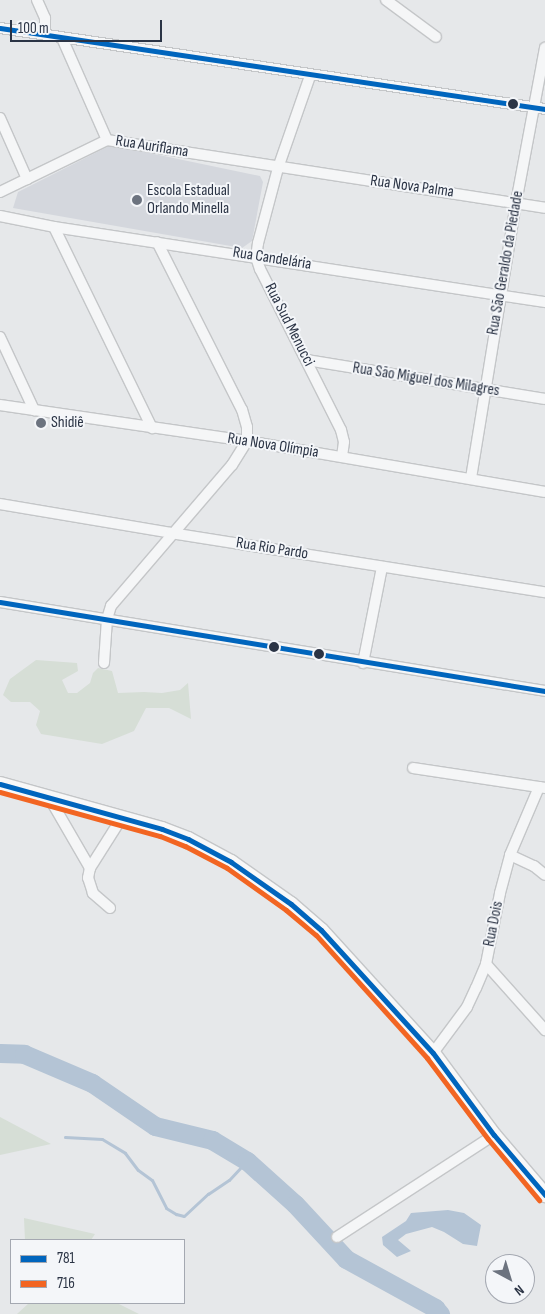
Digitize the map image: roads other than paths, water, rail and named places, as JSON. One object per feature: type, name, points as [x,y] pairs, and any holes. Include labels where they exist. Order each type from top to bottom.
[{"type":"street","points":[[37,0],[45,18],[45,35]]},
{"type":"street","points":[[386,0],[436,37]]},
{"type":"street","points":[[0,28],[310,76],[545,109]]},
{"type":"street","name":"Rua Auriflama","points":[[62,38],[107,140],[278,168]]},
{"type":"street","name":"Rua São Geraldo da Piedade","points":[[471,478],[500,295],[545,48]]},
{"type":"street","points":[[256,257],[278,168],[310,76]]},
{"type":"street","points":[[0,118],[27,179]]},
{"type":"street","points":[[0,192],[107,140]]},
{"type":"street","name":"Rua Nova Palma","points":[[278,168],[545,208]]},
{"type":"street","name":"Rua Candelária","points":[[0,216],[545,302]]},
{"type":"street","points":[[54,226],[152,428]]},
{"type":"street","points":[[104,663],[107,620],[111,606],[171,533],[232,465],[247,441],[247,427],[242,410],[157,242]]},
{"type":"street","name":"Rua Sud Menucci","points":[[256,257],[260,269],[341,430],[344,442],[342,457]]},
{"type":"street","points":[[0,337],[34,410]]},
{"type":"street","name":"Rua São Miguel dos Milagres","points":[[307,360],[545,399]]},
{"type":"street","name":"Rua Nova Olímpia","points":[[0,405],[247,441],[460,479],[471,478],[545,492]]},
{"type":"street","name":"Rua Rio Pardo","points":[[0,504],[545,592]]},
{"type":"street","points":[[363,663],[382,567]]},
{"type":"street","points":[[0,602],[363,663],[545,691]]},
{"type":"street","points":[[414,768],[542,788]]},
{"type":"street","points":[[0,784],[188,838],[231,862],[277,894],[320,930],[433,1053],[494,1135],[542,1189]]},
{"type":"street","name":"Rua Dois","points":[[433,1053],[467,1007],[486,964],[500,893],[510,855],[542,788]]},
{"type":"street","points":[[50,799],[90,868]]},
{"type":"street","points":[[110,908],[93,893],[89,886],[90,868],[121,819]]},
{"type":"street","points":[[510,855],[534,866],[545,875]]},
{"type":"street","points":[[486,964],[545,1030]]},
{"type":"street","points":[[337,1237],[494,1135]]},
{"type":"water","points":[[448,1210],[464,1213],[481,1225],[477,1246],[463,1244],[432,1227],[406,1234],[398,1240],[411,1251],[397,1257],[383,1245],[382,1237],[406,1221],[411,1213]]},
{"type":"waterway","points":[[0,1053],[24,1054],[92,1083],[155,1126],[212,1140],[247,1161],[295,1204],[346,1259],[435,1308],[440,1314]]},
{"type":"waterway","points":[[65,1137],[102,1139],[125,1153],[138,1170],[152,1180],[166,1208],[184,1216],[208,1194],[229,1180],[247,1161]]},
{"type":"place","name":"Escola Estadual Orlando Minella","points":[[137,200]]},
{"type":"place","name":"Shidiê","points":[[41,423]]}]
